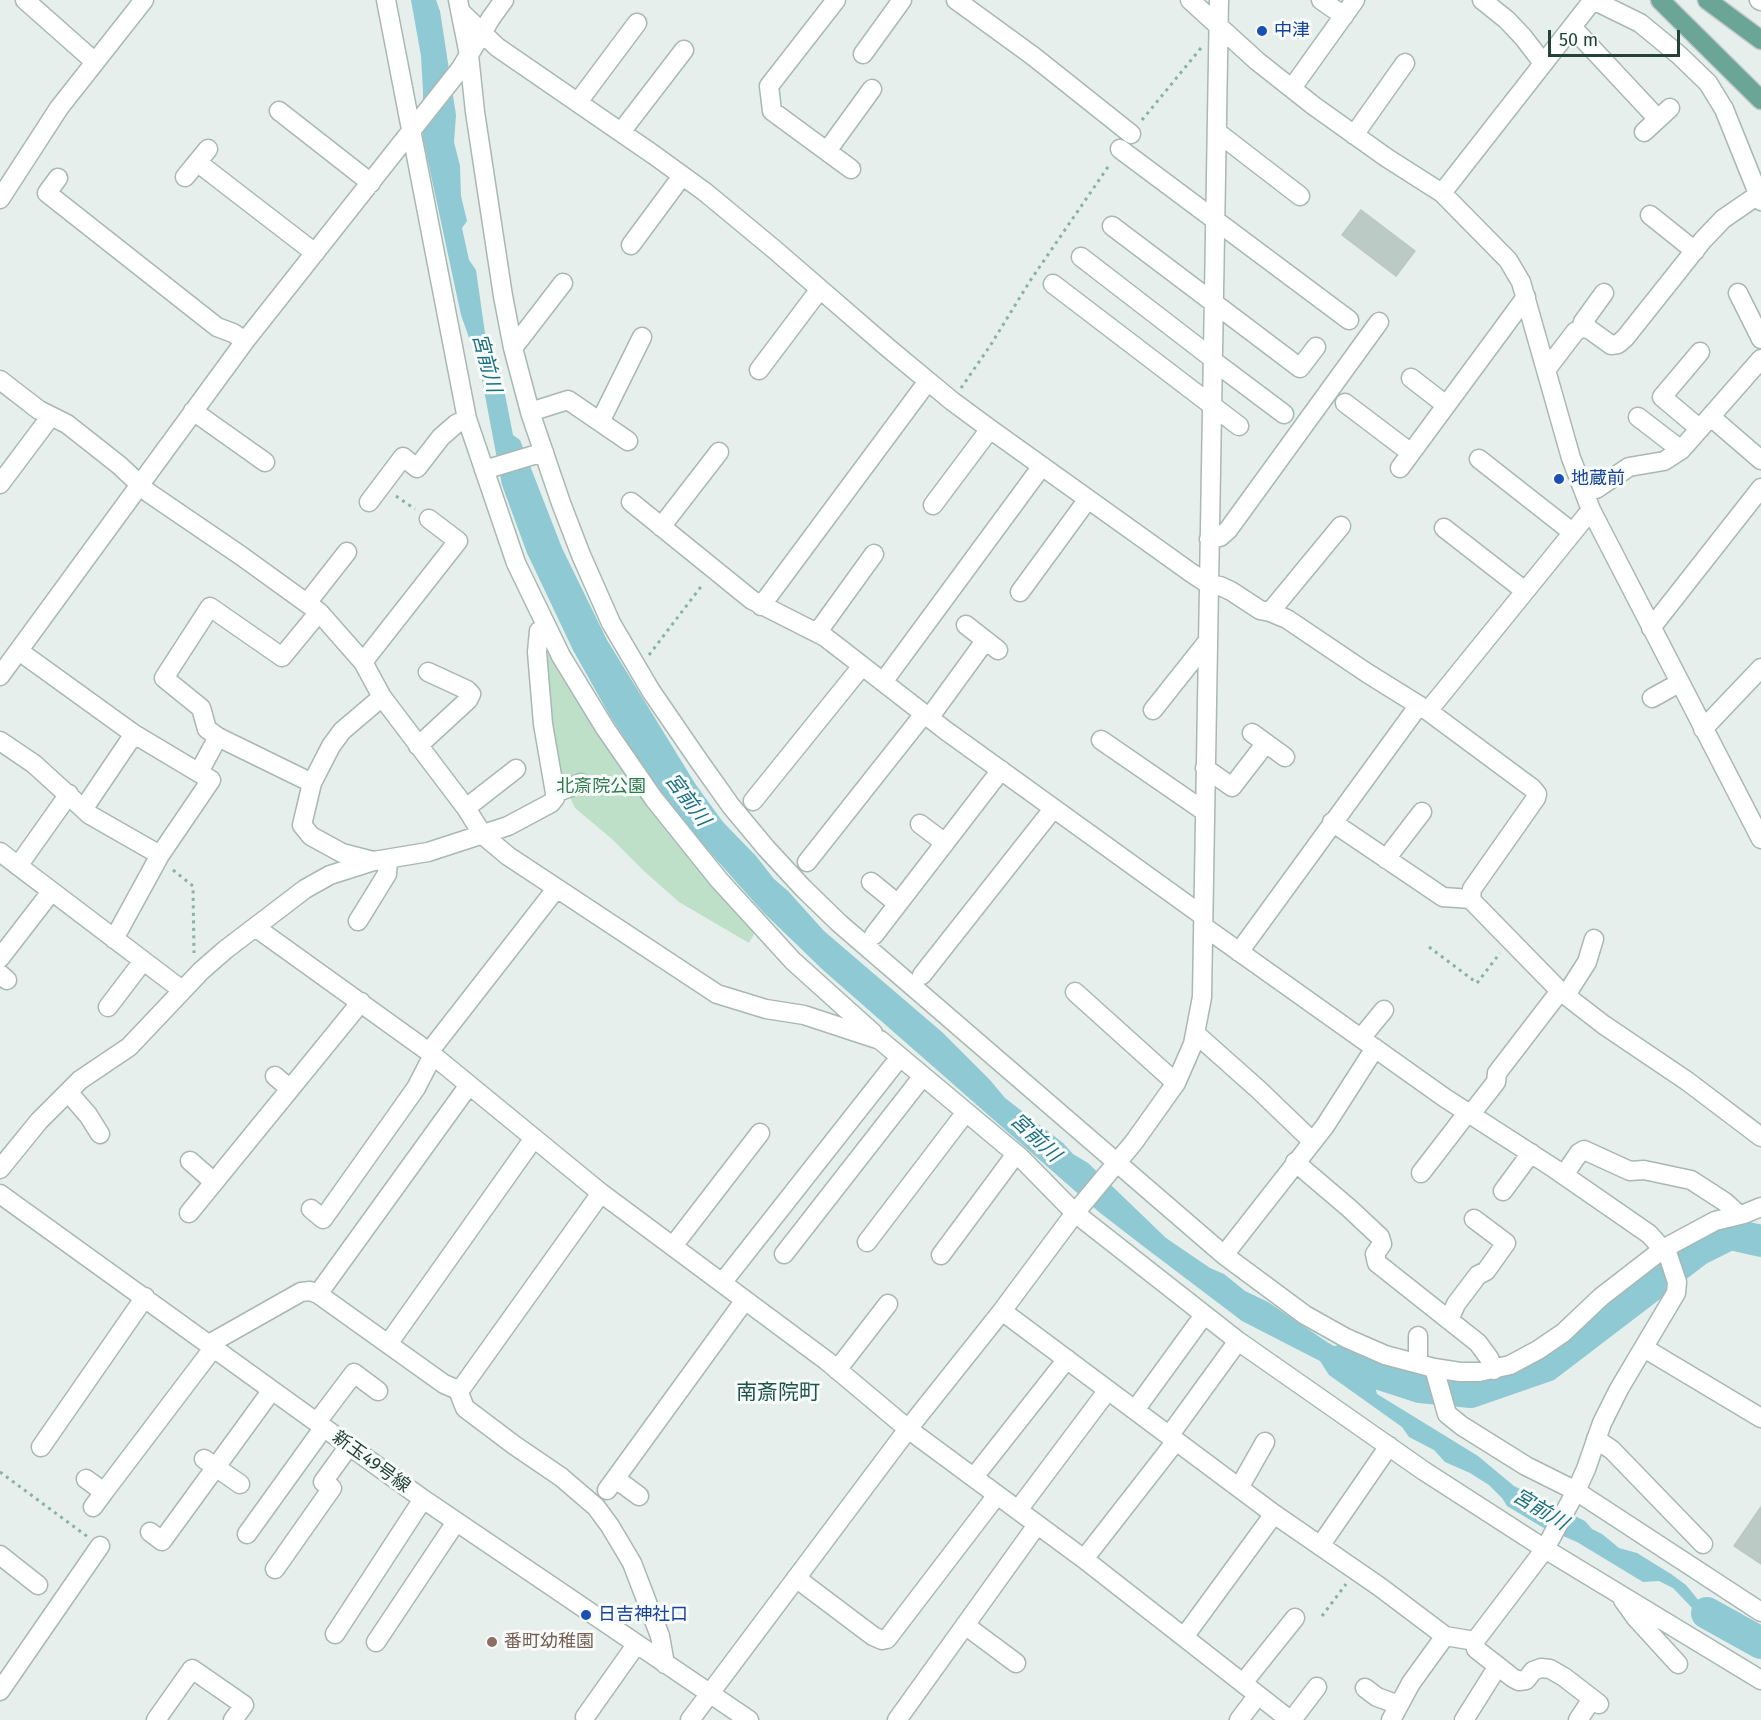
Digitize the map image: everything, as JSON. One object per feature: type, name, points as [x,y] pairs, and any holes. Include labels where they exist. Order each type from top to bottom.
[{"type":"main road","points":[[1660,0],[1761,100]]},
{"type":"main road","points":[[1707,0],[1761,40]]},
{"type":"street","points":[[25,0],[95,62]]},
{"type":"street","points":[[0,199],[59,108],[144,0]]},
{"type":"street","points":[[386,0],[416,126],[467,419],[488,469],[516,562],[561,656],[604,729],[654,799],[718,880],[793,961],[880,1040],[1016,1154],[1077,1210],[1204,1315],[1389,1446],[1547,1545],[1618,1593],[1761,1680]]},
{"type":"street","points":[[0,676],[245,341],[465,62],[504,0]]},
{"type":"street","points":[[836,0],[769,86],[772,111],[851,169]]},
{"type":"street","points":[[863,54],[902,0]]},
{"type":"street","points":[[956,0],[1033,56],[1131,134]]},
{"type":"street","points":[[1190,0],[1292,88],[1354,135],[1442,193],[1508,260],[1521,282],[1526,297],[1571,458],[1591,510],[1761,839]]},
{"type":"street","points":[[1320,0],[1344,16]]},
{"type":"street","points":[[1292,88],[1355,0]]},
{"type":"street","points":[[1482,0],[1524,37],[1543,63]]},
{"type":"street","points":[[1442,193],[1593,0],[1640,23],[1679,55],[1708,83],[1724,109],[1759,198],[1723,219],[1618,344],[1611,345],[1588,329],[1581,328]]},
{"type":"street","points":[[690,1720],[908,1429],[1002,1311],[1077,1210],[1128,1149],[1176,1083],[1193,1044],[1202,997],[1211,404],[1221,2]]},
{"type":"street","points":[[456,4],[497,47],[682,176],[775,250],[952,401],[990,429],[1208,584],[1231,591],[1260,610],[1287,619],[1424,708],[1532,788],[1537,794],[1536,798],[1472,889],[1471,899],[1478,909],[1563,993],[1761,1137]]},
{"type":"street","points":[[456,4],[513,348],[540,453],[581,555],[611,623],[651,691],[699,761],[731,806],[771,841],[803,888],[839,923],[1046,1091],[1069,1111],[1113,1165],[1224,1254],[1305,1315],[1326,1327],[1385,1355],[1429,1369],[1479,1372],[1494,1370],[1522,1359],[1563,1333],[1601,1297],[1665,1252],[1715,1221],[1761,1207]]},
{"type":"street","points":[[578,102],[637,23]]},
{"type":"street","points":[[1572,27],[1657,120]]},
{"type":"street","points":[[621,132],[684,50]]},
{"type":"street","points":[[1354,135],[1405,63]]},
{"type":"street","points":[[827,151],[872,89]]},
{"type":"street","points":[[279,111],[371,183]]},
{"type":"street","points":[[1217,132],[1299,196]]},
{"type":"street","points":[[1120,149],[1215,219],[1302,274],[1348,320]]},
{"type":"street","points":[[185,177],[202,156],[315,253]]},
{"type":"street","points":[[631,244],[682,176]]},
{"type":"street","points":[[58,178],[47,194],[217,327],[245,341]]},
{"type":"street","points":[[1650,215],[1695,251]]},
{"type":"street","points":[[1112,226],[1300,368],[1316,347]]},
{"type":"street","points":[[1081,257],[1116,273],[1212,359],[1284,414]]},
{"type":"street","points":[[513,348],[564,283]]},
{"type":"street","points":[[1053,284],[1239,426]]},
{"type":"street","points":[[759,370],[820,289]]},
{"type":"street","points":[[1546,370],[1575,332],[1581,328],[1604,293]]},
{"type":"street","points":[[1738,293],[1761,339]]},
{"type":"street","points":[[1400,468],[1526,297]]},
{"type":"street","points":[[1209,539],[1220,537],[1228,530],[1379,321]]},
{"type":"street","points":[[600,422],[623,355],[642,337]]},
{"type":"street","points":[[1700,352],[1662,397],[1761,460]]},
{"type":"street","points":[[1584,490],[1596,489],[1629,467],[1664,461],[1681,450],[1705,423],[1754,381],[1761,359]]},
{"type":"street","points":[[1411,378],[1446,405]]},
{"type":"street","points":[[0,380],[39,410],[67,424],[119,465],[149,493],[313,607],[363,662],[382,697],[466,808],[483,835],[508,856],[717,994],[766,1009],[804,1015],[880,1040]]},
{"type":"street","points":[[761,606],[928,381]]},
{"type":"street","points":[[530,412],[568,400],[628,441]]},
{"type":"street","points":[[1355,403],[1411,453]]},
{"type":"street","points":[[194,411],[265,462]]},
{"type":"street","points":[[0,484],[51,416]]},
{"type":"street","points":[[1638,417],[1681,450]]},
{"type":"street","points":[[369,502],[403,457],[417,468],[441,436],[456,424],[467,419]]},
{"type":"street","points":[[933,505],[990,429]]},
{"type":"street","points":[[661,527],[719,452]]},
{"type":"street","points":[[488,469],[540,453]]},
{"type":"street","points":[[1479,459],[1572,532]]},
{"type":"street","points":[[883,682],[1042,466]]},
{"type":"street","points":[[1651,628],[1761,488]]},
{"type":"street","points":[[1020,592],[1088,499]]},
{"type":"street","points":[[631,502],[713,570],[761,606],[817,633],[1203,921],[1239,952],[1469,1113],[1649,1234],[1665,1252],[1677,1282],[1676,1293],[1619,1389],[1596,1439],[1586,1469],[1547,1545],[1475,1641],[1476,1649],[1520,1681],[1526,1680],[1533,1671],[1541,1668],[1550,1669],[1596,1701],[1578,1720]]},
{"type":"street","points":[[1239,952],[1332,822],[1424,708],[1591,510]]},
{"type":"street","points":[[363,662],[458,541],[429,519]]},
{"type":"street","points":[[1270,612],[1341,526]]},
{"type":"street","points":[[1444,528],[1525,591]]},
{"type":"street","points":[[312,783],[218,737],[207,729],[201,708],[164,678],[210,607],[282,657],[347,552]]},
{"type":"street","points":[[817,633],[874,554]]},
{"type":"street","points":[[0,1169],[39,1121],[68,1092],[97,1067],[129,1047],[182,990],[225,950],[305,889],[330,875],[381,860],[428,852],[508,826],[544,808],[555,798],[543,724],[537,652],[539,631],[546,626]]},
{"type":"street","points":[[818,856],[878,787],[927,716],[992,645],[966,626]]},
{"type":"street","points":[[1155,698],[1207,642]]},
{"type":"street","points":[[19,651],[134,734],[211,780],[159,857],[114,939]]},
{"type":"street","points":[[753,801],[862,666]]},
{"type":"street","points":[[1703,729],[1761,668]]},
{"type":"street","points":[[418,746],[468,700],[471,694],[428,672]]},
{"type":"street","points":[[1652,698],[1679,683]]},
{"type":"street","points":[[381,860],[342,853],[311,836],[302,825],[312,783],[331,746],[342,731],[382,697]]},
{"type":"street","points":[[84,808],[134,734]]},
{"type":"street","points":[[198,772],[218,737]]},
{"type":"street","points":[[1205,768],[1232,787],[1259,738],[1285,757]]},
{"type":"street","points":[[1101,740],[1204,811]]},
{"type":"street","points":[[0,741],[34,764],[90,815],[159,857]]},
{"type":"street","points":[[466,808],[516,769]]},
{"type":"street","points":[[874,935],[1001,770]]},
{"type":"street","points":[[555,793],[581,783]]},
{"type":"street","points":[[18,866],[69,795]]},
{"type":"street","points":[[922,975],[929,952],[994,869],[1053,809]]},
{"type":"street","points":[[1386,859],[1422,812]]},
{"type":"street","points":[[1332,822],[1443,897],[1471,899]]},
{"type":"street","points":[[920,824],[945,843]]},
{"type":"street","points":[[0,852],[182,990]]},
{"type":"street","points":[[358,921],[387,874],[381,860]]},
{"type":"street","points":[[871,882],[898,904]]},
{"type":"street","points":[[311,1209],[323,1219],[416,1088],[431,1054],[556,889]]},
{"type":"street","points":[[0,958],[51,892]]},
{"type":"street","points":[[255,927],[431,1054],[601,1193],[722,1282],[837,1370],[908,1429],[1084,1559],[1291,1720],[1317,1688]]},
{"type":"street","points":[[1421,1173],[1496,1082],[1497,1073],[1587,962],[1594,939]]},
{"type":"street","points":[[108,1007],[143,960]]},
{"type":"street","points":[[1075,992],[1176,1083]]},
{"type":"street","points":[[189,1213],[361,1002]]},
{"type":"street","points":[[1224,1254],[1325,1126],[1384,1010]]},
{"type":"street","points":[[1196,1034],[1259,1090],[1311,1142]]},
{"type":"street","points":[[722,1282],[900,1057]]},
{"type":"street","points":[[275,1076],[290,1089]]},
{"type":"street","points":[[784,1254],[923,1076]]},
{"type":"street","points":[[318,1294],[469,1085]]},
{"type":"street","points":[[68,1092],[88,1115],[100,1134]]},
{"type":"street","points":[[867,1242],[966,1112]]},
{"type":"street","points":[[673,1246],[760,1133]]},
{"type":"street","points":[[388,1344],[534,1138]]},
{"type":"street","points":[[1564,1175],[1579,1153],[1584,1150],[1630,1171],[1644,1170],[1692,1180],[1725,1202],[1739,1215]]},
{"type":"street","points":[[1503,1191],[1531,1153]]},
{"type":"street","points":[[941,1255],[1016,1154]]},
{"type":"street","points":[[190,1161],[214,1182]]},
{"type":"street","points":[[1295,1162],[1380,1237],[1382,1244],[1375,1254],[1377,1263],[1484,1350],[1494,1370]]},
{"type":"street","points":[[458,1390],[601,1193]]},
{"type":"street","name":"新玉49号線","points":[[0,1194],[423,1499],[749,1720]]},
{"type":"street","points":[[1449,1320],[1456,1304],[1478,1275],[1486,1271],[1506,1243],[1486,1221]]},
{"type":"street","points":[[93,1507],[212,1346],[302,1292],[310,1291],[318,1294],[451,1388],[458,1390]]},
{"type":"street","points":[[41,1447],[145,1297]]},
{"type":"street","points":[[639,1496],[611,1485],[745,1300]]},
{"type":"street","points":[[837,1370],[888,1304]]},
{"type":"street","points":[[1002,1311],[1274,1514],[1356,1570],[1445,1636],[1475,1641]]},
{"type":"street","points":[[1136,1410],[1204,1315]]},
{"type":"street","points":[[1418,1336],[1447,1414],[1462,1426],[1761,1612]]},
{"type":"street","points":[[1084,1559],[1173,1438],[1238,1341]]},
{"type":"street","points":[[1644,1348],[1761,1418]]},
{"type":"street","points":[[974,1477],[1067,1359]]},
{"type":"street","points":[[247,1534],[354,1373],[378,1391]]},
{"type":"street","points":[[150,1532],[162,1541],[210,1464],[272,1389]]},
{"type":"street","points":[[458,1390],[465,1408],[561,1477],[596,1507],[632,1563],[660,1635],[665,1664]]},
{"type":"street","points":[[1018,1510],[1108,1390]]},
{"type":"street","points":[[1596,1439],[1612,1450],[1703,1544]]},
{"type":"street","points":[[1239,1488],[1264,1442]]},
{"type":"street","points":[[275,1569],[332,1488],[323,1482],[349,1446]]},
{"type":"street","points":[[1320,1546],[1389,1446]]},
{"type":"street","points":[[210,1464],[240,1484]]},
{"type":"street","points":[[86,1479],[104,1492]]},
{"type":"street","points":[[796,1578],[873,1636],[882,1640],[887,1639],[997,1495]]},
{"type":"street","points":[[336,1634],[423,1499]]},
{"type":"street","points":[[1184,1637],[1274,1514]]},
{"type":"street","points":[[376,1642],[456,1522]]},
{"type":"street","points":[[897,1720],[1037,1524]]},
{"type":"street","points":[[0,1691],[100,1546]]},
{"type":"street","points":[[0,1555],[33,1573]]},
{"type":"street","points":[[1618,1593],[1636,1618],[1678,1664]]},
{"type":"street","points":[[1243,1683],[1295,1618]]},
{"type":"street","points":[[965,1625],[1016,1663]]},
{"type":"street","points":[[1365,1688],[1395,1713],[1411,1683],[1445,1636]]},
{"type":"street","points":[[585,1717],[636,1645]]},
{"type":"street","points":[[1464,1720],[1498,1666]]},
{"type":"street","points":[[156,1720],[192,1669],[244,1705],[233,1720]]},
{"type":"street","points":[[1239,1720],[1258,1695]]},
{"type":"path","points":[[1131,134],[1219,26]]},
{"type":"path","points":[[952,401],[1120,149]]},
{"type":"path","points":[[639,669],[713,570]]},
{"type":"path","points":[[159,857],[193,886],[193,947],[196,963],[201,971]]},
{"type":"path","points":[[1429,947],[1477,983],[1510,941]]},
{"type":"path","points":[[0,1472],[100,1546]]},
{"type":"path","points":[[1322,1616],[1356,1570]]},
{"type":"green space","name":"北斎院公園","points":[[548,647],[757,929],[749,943],[679,902],[575,808],[562,781],[548,727]]},
{"type":"water","name":"宮前川","points":[[411,0],[436,0],[440,11],[456,115],[454,142],[460,166],[461,196],[467,221],[462,228],[469,260],[476,270],[485,333],[501,374],[513,435],[520,440],[562,548],[607,640],[696,785],[723,822],[824,931],[942,1032],[1005,1098],[1063,1143],[1073,1154],[1088,1163],[1166,1238],[1327,1342],[1346,1353],[1385,1369],[1375,1386],[1377,1394],[1478,1456],[1514,1486],[1585,1521],[1592,1529],[1619,1548],[1637,1553],[1671,1574],[1686,1585],[1704,1607],[1743,1629],[1744,1635],[1724,1628],[1695,1611],[1673,1588],[1659,1581],[1643,1582],[1577,1542],[1542,1527],[1507,1506],[1489,1485],[1470,1473],[1445,1462],[1434,1450],[1409,1437],[1402,1427],[1329,1375],[1320,1361],[1242,1321],[1143,1246],[1099,1212],[823,970],[763,912],[683,822],[610,716],[573,650],[527,553],[502,485],[480,369],[461,315],[423,138],[421,56]]},
{"type":"building","points":[[1361,210],[1415,251],[1396,276],[1342,235]]},
{"type":"building","points":[[1761,1507],[1761,1564],[1734,1546]]},
{"type":"waterway","name":"宮前川","points":[[1340,1361],[1420,1387],[1471,1392],[1546,1366],[1698,1250],[1730,1234],[1761,1241]]},
{"type":"waterway","name":"宮前川","points":[[1707,1613],[1761,1643]]},
{"type":"place","name":"中津","points":[[1262,31]]},
{"type":"place","name":"地蔵前","points":[[1559,479]]},
{"type":"place","name":"日吉神社口","points":[[586,1615]]},
{"type":"place","name":"番町幼稚園","points":[[492,1642]]},
{"type":"district","name":"南斎院町","points":[[778,1393]]}]
